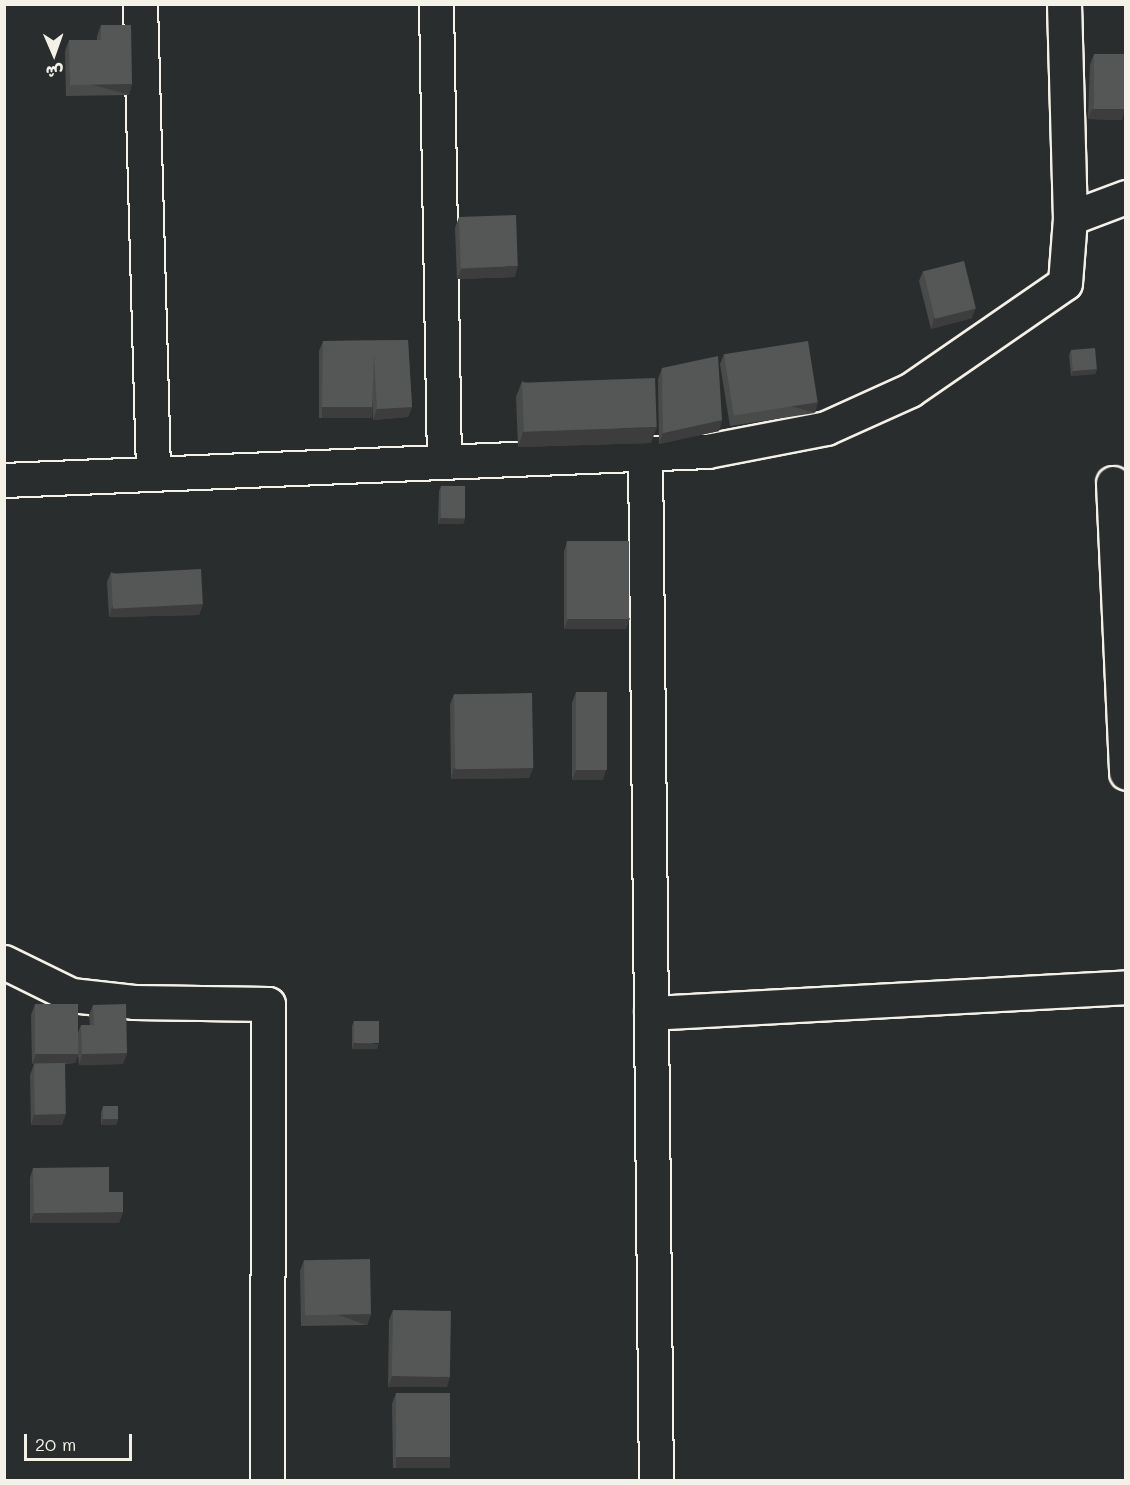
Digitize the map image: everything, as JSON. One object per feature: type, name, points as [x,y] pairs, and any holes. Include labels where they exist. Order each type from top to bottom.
[{"type":"street","points":[[140,4],[153,474]]},
{"type":"street","points":[[436,4],[444,462]]},
{"type":"street","points":[[4,480],[707,451],[826,428],[910,390],[1065,283],[1070,218],[1064,4]]},
{"type":"street","points":[[1070,218],[1125,197]]},
{"type":"street","points":[[645,453],[656,1480]]},
{"type":"street","points":[[1113,483],[1123,670],[1125,773]]},
{"type":"street","points":[[4,962],[71,994],[134,1002],[268,1004],[267,1480]]},
{"type":"street","points":[[651,1013],[1125,987]]},
{"type":"building","points":[[101,25],[131,25],[132,84],[70,85],[69,40],[101,40]]},
{"type":"building","points":[[1094,54],[1125,54],[1125,109],[1094,109]]},
{"type":"building","points":[[516,215],[518,266],[461,268],[459,217]]},
{"type":"building","points":[[964,261],[976,309],[935,319],[923,271]]},
{"type":"building","points":[[408,340],[412,407],[377,409],[374,354],[372,407],[322,407],[323,341]]},
{"type":"building","points":[[808,341],[818,402],[734,416],[724,354]]},
{"type":"building","points":[[1095,348],[1097,369],[1073,371],[1071,350]]},
{"type":"building","points":[[718,356],[722,420],[663,433],[662,368]]},
{"type":"building","points":[[655,378],[657,427],[524,432],[522,383]]},
{"type":"building","points":[[441,486],[465,486],[465,518],[441,518]]},
{"type":"building","points":[[567,541],[629,541],[629,619],[567,619]]},
{"type":"building","points":[[201,569],[203,604],[113,609],[111,574]]},
{"type":"building","points":[[576,692],[607,692],[607,770],[576,770]]},
{"type":"building","points":[[532,693],[533,768],[455,769],[454,694]]},
{"type":"building","points":[[35,1004],[78,1004],[78,1054],[35,1054]]},
{"type":"building","points":[[126,1004],[127,1053],[82,1054],[81,1025],[94,1025],[93,1005]]},
{"type":"building","points":[[354,1021],[379,1021],[379,1043],[354,1043]]},
{"type":"building","points":[[65,1063],[66,1114],[35,1115],[34,1064]]},
{"type":"building","points":[[103,1106],[118,1106],[118,1119],[103,1119]]},
{"type":"building","points":[[109,1167],[109,1192],[123,1192],[123,1212],[34,1213],[33,1168]]},
{"type":"building","points":[[370,1259],[371,1314],[305,1315],[304,1260]]},
{"type":"building","points":[[393,1310],[451,1311],[450,1377],[392,1376]]},
{"type":"building","points":[[396,1393],[450,1393],[450,1457],[396,1457]]}]
